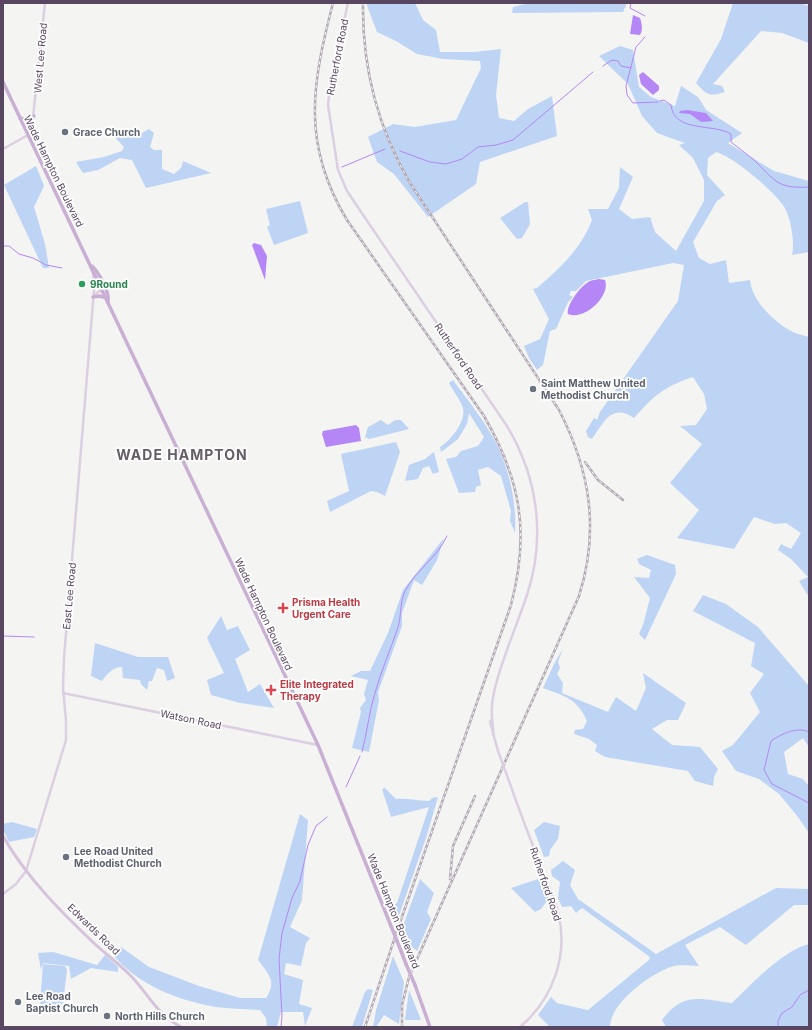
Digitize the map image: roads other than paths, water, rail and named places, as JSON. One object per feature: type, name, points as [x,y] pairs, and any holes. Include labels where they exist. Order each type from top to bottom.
[{"type":"main road","name":"Wade Hampton Boulevard","points":[[3,82],[93,273],[109,298],[108,302]]},
{"type":"main road","points":[[20,118],[29,121],[34,116]]},
{"type":"main road","name":"Wade Hampton Boulevard","points":[[91,266],[97,271],[104,298],[108,302],[318,745],[392,926],[430,1027]]},
{"type":"main road","points":[[93,297],[99,296],[104,298]]},
{"type":"main road","name":"Edwards Road","points":[[3,836],[26,871],[91,940],[130,975],[150,1002],[170,1021],[181,1027]]},
{"type":"street","name":"West Lee Road","points":[[28,135],[34,116],[45,3]]},
{"type":"street","name":"Rutherford Road","points":[[348,3],[328,96],[335,158],[340,176],[359,209],[508,429],[527,467],[535,498],[538,529],[534,568],[527,596],[496,682],[493,698],[492,720],[494,727],[493,735],[556,906],[561,931],[559,963],[552,986],[540,1006],[520,1027]]},
{"type":"street","points":[[3,149],[28,135]]},
{"type":"street","name":"East Lee Road","points":[[3,894],[16,884],[26,871],[65,746],[67,727],[63,692],[64,658],[93,297],[93,273]]},
{"type":"street","points":[[93,297],[102,288]]},
{"type":"street","name":"Watson Road","points":[[63,692],[318,745]]},
{"type":"waterway","points":[[631,3],[630,8],[645,16]]},
{"type":"waterway","points":[[645,37],[636,47],[626,86],[627,95],[633,103],[658,102]]},
{"type":"waterway","points":[[603,66],[612,60],[618,61],[621,66],[631,68]]},
{"type":"waterway","points":[[400,151],[430,162],[446,164],[462,159],[478,147],[496,145],[513,140],[593,72]]},
{"type":"waterway","points":[[660,101],[664,100],[671,105],[674,114],[679,120],[687,124],[731,134],[731,142],[753,159],[777,182],[789,186],[809,187]]},
{"type":"waterway","points":[[342,167],[385,149]]},
{"type":"waterway","points":[[3,246],[9,246],[19,254],[33,258],[46,265],[62,268]]},
{"type":"waterway","points":[[362,752],[373,700],[399,625],[403,596],[415,577],[438,551],[447,536]]},
{"type":"waterway","points":[[3,636],[34,637]]},
{"type":"waterway","points":[[809,732],[805,730],[795,730],[785,733],[771,741],[764,770],[772,784],[809,803]]},
{"type":"waterway","points":[[346,787],[360,756]]},
{"type":"waterway","points":[[281,1027],[282,1016],[279,959],[282,933],[292,898],[300,881],[308,845],[316,826],[327,817]]},
{"type":"waterway","points":[[778,1027],[778,1021],[782,1013],[792,1007],[800,995],[809,990]]},
{"type":"railway","points":[[333,3],[320,60],[316,87],[315,113],[317,139],[322,165],[332,192],[347,220],[484,416],[497,440],[514,485],[521,530],[517,579],[511,605],[365,1027]]},
{"type":"railway","points":[[363,3],[363,27],[369,74],[374,96],[389,141],[410,183],[559,410],[578,455],[584,478],[590,524],[589,548],[579,596],[409,977],[402,1005],[402,1027]]},
{"type":"railway","points":[[585,462],[598,480],[623,500]]},
{"type":"railway","points":[[450,879],[453,846],[475,796]]},
{"type":"place","name":"Grace Church","points":[[65,132]]},
{"type":"place","name":"9Round","points":[[82,284]]},
{"type":"place","name":"Saint Matthew United Methodist Church","points":[[533,389]]},
{"type":"place","name":"Prisma Health Urgent Care","points":[[283,608]]},
{"type":"place","name":"Elite Integrated Therapy","points":[[271,690]]},
{"type":"place","name":"Lee Road United Methodist Church","points":[[66,857]]},
{"type":"place","name":"Lee Road Baptist Church","points":[[18,1002]]},
{"type":"place","name":"North Hills Church","points":[[107,1016]]},
{"type":"district","name":"WADE HAMPTON","points":[[182,455]]}]
